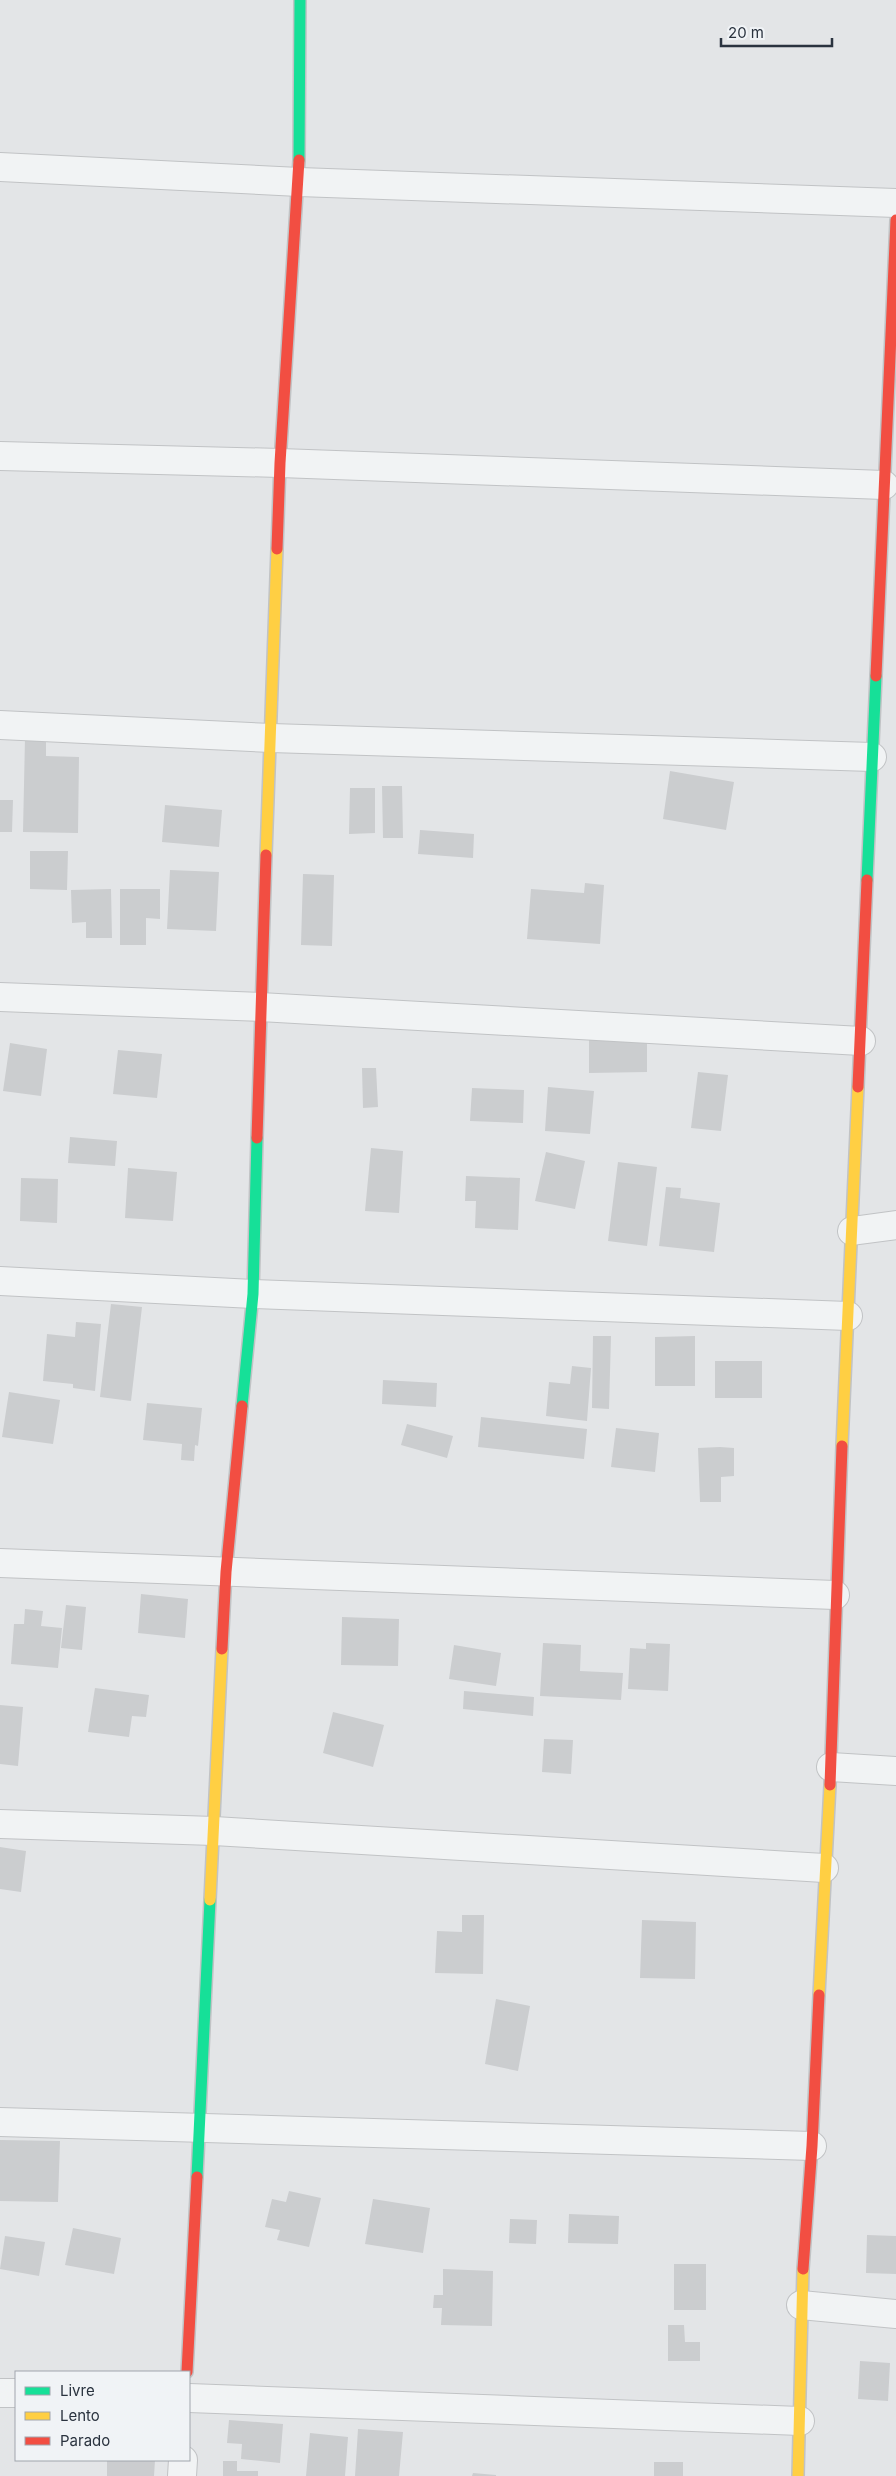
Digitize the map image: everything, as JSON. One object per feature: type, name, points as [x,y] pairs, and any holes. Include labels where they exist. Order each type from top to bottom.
[{"type":"street","points":[[187,2371],[226,1572],[253,1294],[260,1007],[280,463],[298,182],[300,0]]},
{"type":"street","points":[[0,167],[298,182],[896,203]]},
{"type":"street","points":[[798,2476],[801,2305],[812,2146],[824,1868],[831,1767],[835,1595],[872,757],[889,522],[884,485],[896,220]]},
{"type":"street","points":[[0,456],[280,463],[884,485]]},
{"type":"street","points":[[0,725],[271,738],[872,757]]},
{"type":"street","points":[[0,997],[260,1007],[860,1041]]},
{"type":"street","points":[[852,1231],[896,1225]]},
{"type":"street","points":[[0,1280],[253,1294],[848,1316]]},
{"type":"street","points":[[0,1563],[835,1595]]},
{"type":"street","points":[[831,1767],[896,1771]]},
{"type":"street","points":[[0,1824],[214,1831],[824,1868]]},
{"type":"street","points":[[0,2122],[812,2146]]},
{"type":"street","points":[[801,2305],[896,2314]]},
{"type":"street","points":[[0,2393],[15,2393]]},
{"type":"street","points":[[190,2398],[800,2421]]},
{"type":"street","points":[[182,2476],[183,2461]]},
{"type":"building","points":[[25,738],[46,738],[46,756],[79,757],[78,833],[23,832]]},
{"type":"building","points":[[670,771],[734,782],[726,830],[663,819]]},
{"type":"building","points":[[382,786],[402,786],[403,838],[383,838]]},
{"type":"building","points":[[350,788],[375,788],[375,833],[349,834]]},
{"type":"building","points":[[0,800],[13,800],[12,832],[0,832]]},
{"type":"building","points":[[165,805],[222,810],[219,847],[162,842]]},
{"type":"building","points":[[420,830],[474,834],[473,858],[418,854]]},
{"type":"building","points":[[30,851],[68,851],[67,890],[30,889]]},
{"type":"building","points":[[170,870],[219,872],[216,931],[167,929]]},
{"type":"building","points":[[303,874],[334,875],[332,946],[301,945]]},
{"type":"building","points":[[585,883],[604,885],[600,944],[527,939],[531,889],[584,893]]},
{"type":"building","points":[[111,889],[112,938],[86,938],[86,922],[72,923],[71,890]]},
{"type":"building","points":[[120,889],[160,889],[160,919],[146,918],[146,945],[120,945]]},
{"type":"building","points":[[589,1040],[647,1040],[647,1072],[589,1073]]},
{"type":"building","points":[[10,1043],[47,1049],[41,1096],[3,1091]]},
{"type":"building","points":[[118,1050],[162,1054],[157,1098],[113,1094]]},
{"type":"building","points":[[362,1068],[376,1068],[378,1107],[363,1108]]},
{"type":"building","points":[[698,1072],[728,1075],[721,1131],[691,1128]]},
{"type":"building","points":[[548,1087],[594,1091],[590,1134],[545,1131]]},
{"type":"building","points":[[472,1088],[524,1090],[523,1123],[470,1121]]},
{"type":"building","points":[[70,1137],[117,1141],[115,1166],[68,1163]]},
{"type":"building","points":[[371,1148],[403,1151],[399,1213],[365,1211]]},
{"type":"building","points":[[546,1152],[585,1161],[575,1209],[535,1201]]},
{"type":"building","points":[[618,1162],[657,1167],[647,1246],[608,1241]]},
{"type":"building","points":[[128,1168],[177,1172],[173,1221],[125,1218]]},
{"type":"building","points":[[466,1176],[520,1178],[518,1230],[475,1228],[476,1201],[465,1201]]},
{"type":"building","points":[[21,1178],[58,1179],[57,1223],[20,1221]]},
{"type":"building","points":[[666,1187],[681,1188],[680,1198],[720,1203],[714,1252],[659,1246]]},
{"type":"building","points":[[111,1304],[142,1307],[131,1401],[100,1397]]},
{"type":"building","points":[[76,1322],[101,1324],[95,1391],[73,1388],[73,1384],[43,1381],[47,1334],[75,1337]]},
{"type":"building","points":[[593,1336],[611,1336],[609,1409],[592,1408]]},
{"type":"building","points":[[695,1336],[695,1386],[655,1386],[655,1337]]},
{"type":"building","points":[[715,1361],[762,1361],[762,1398],[715,1398]]},
{"type":"building","points":[[572,1366],[591,1368],[587,1421],[546,1416],[549,1382],[570,1384]]},
{"type":"building","points":[[383,1380],[437,1383],[436,1407],[382,1404]]},
{"type":"building","points":[[9,1392],[60,1400],[53,1444],[2,1437]]},
{"type":"building","points":[[147,1403],[202,1408],[198,1446],[195,1445],[194,1461],[181,1460],[182,1444],[143,1440]]},
{"type":"building","points":[[481,1417],[587,1429],[584,1459],[478,1447]]},
{"type":"building","points":[[407,1424],[453,1436],[447,1458],[401,1445]]},
{"type":"building","points":[[616,1428],[659,1433],[655,1472],[611,1467]]},
{"type":"building","points":[[698,1448],[734,1448],[734,1476],[721,1477],[721,1502],[700,1502]]},
{"type":"building","points":[[141,1594],[188,1599],[185,1638],[138,1633]]},
{"type":"building","points":[[66,1605],[86,1607],[82,1650],[61,1648]]},
{"type":"building","points":[[25,1609],[43,1611],[41,1626],[62,1628],[58,1668],[11,1664],[14,1624],[24,1624]]},
{"type":"building","points":[[342,1617],[399,1619],[398,1666],[341,1665]]},
{"type":"building","points":[[543,1643],[581,1645],[580,1671],[623,1673],[621,1700],[540,1696]]},
{"type":"building","points":[[646,1643],[670,1644],[668,1691],[628,1689],[630,1648],[646,1649]]},
{"type":"building","points":[[454,1645],[501,1653],[496,1686],[449,1679]]},
{"type":"building","points":[[95,1688],[149,1695],[146,1717],[132,1716],[129,1737],[88,1732]]},
{"type":"building","points":[[464,1691],[534,1697],[533,1716],[463,1709]]},
{"type":"building","points":[[0,1705],[23,1707],[18,1766],[0,1764]]},
{"type":"building","points":[[333,1712],[384,1725],[373,1767],[323,1753]]},
{"type":"building","points":[[544,1739],[573,1740],[571,1774],[542,1772]]},
{"type":"building","points":[[0,1847],[26,1851],[21,1892],[0,1889]]},
{"type":"building","points":[[462,1915],[484,1915],[483,1974],[435,1973],[437,1931],[462,1932]]},
{"type":"building","points":[[642,1920],[696,1922],[695,1979],[640,1978]]},
{"type":"building","points":[[496,1999],[530,2006],[518,2071],[485,2064]]},
{"type":"building","points":[[0,2140],[60,2141],[58,2202],[0,2201]]},
{"type":"building","points":[[289,2191],[321,2198],[309,2247],[277,2240],[280,2230],[265,2227],[272,2199],[286,2202]]},
{"type":"building","points":[[373,2199],[430,2208],[423,2253],[365,2244]]},
{"type":"building","points":[[569,2214],[619,2216],[618,2244],[568,2243]]},
{"type":"building","points":[[510,2219],[537,2220],[536,2244],[509,2243]]},
{"type":"building","points":[[73,2228],[121,2238],[114,2274],[65,2265]]},
{"type":"building","points":[[867,2235],[896,2236],[896,2274],[866,2273]]},
{"type":"building","points":[[5,2236],[45,2242],[39,2276],[0,2269]]},
{"type":"building","points":[[674,2264],[706,2264],[706,2310],[674,2310]]},
{"type":"building","points":[[443,2269],[493,2271],[492,2326],[441,2325],[442,2308],[433,2308],[434,2295],[443,2295]]},
{"type":"building","points":[[668,2325],[684,2325],[685,2342],[700,2342],[700,2361],[668,2361]]},
{"type":"building","points":[[860,2361],[890,2363],[888,2401],[858,2399]]},
{"type":"building","points":[[229,2420],[283,2424],[280,2463],[241,2459],[242,2444],[227,2443]]},
{"type":"building","points":[[358,2429],[403,2432],[399,2476],[355,2476]]},
{"type":"building","points":[[310,2433],[348,2437],[345,2476],[306,2476]]},
{"type":"building","points":[[107,2461],[155,2461],[154,2476],[107,2476]]},
{"type":"building","points":[[223,2461],[237,2461],[237,2471],[258,2471],[258,2476],[223,2476]]},
{"type":"building","points":[[654,2462],[683,2462],[683,2476],[654,2476]]},
{"type":"building","points":[[473,2473],[496,2475],[496,2476],[472,2476]]},
{"type":"traffic: fast","points":[[299,160],[300,0]]},
{"type":"traffic: fast","points":[[867,880],[876,676]]},
{"type":"traffic: fast","points":[[242,1406],[253,1294],[257,1138]]},
{"type":"traffic: fast","points":[[197,2177],[210,1900]]},
{"type":"traffic: slow","points":[[266,855],[277,549]]},
{"type":"traffic: slow","points":[[842,1446],[858,1087]]},
{"type":"traffic: slow","points":[[210,1900],[222,1649]]},
{"type":"traffic: slow","points":[[819,1995],[830,1785]]},
{"type":"traffic: slow","points":[[798,2476],[803,2269]]},
{"type":"traffic: jam","points":[[277,549],[280,463],[299,160]]},
{"type":"traffic: jam","points":[[876,676],[896,220]]},
{"type":"traffic: jam","points":[[257,1138],[266,855]]},
{"type":"traffic: jam","points":[[858,1087],[867,880]]},
{"type":"traffic: jam","points":[[222,1649],[226,1572],[242,1406]]},
{"type":"traffic: jam","points":[[830,1785],[842,1446]]},
{"type":"traffic: jam","points":[[803,2269],[812,2146],[819,1995]]},
{"type":"traffic: jam","points":[[187,2371],[197,2177]]}]
